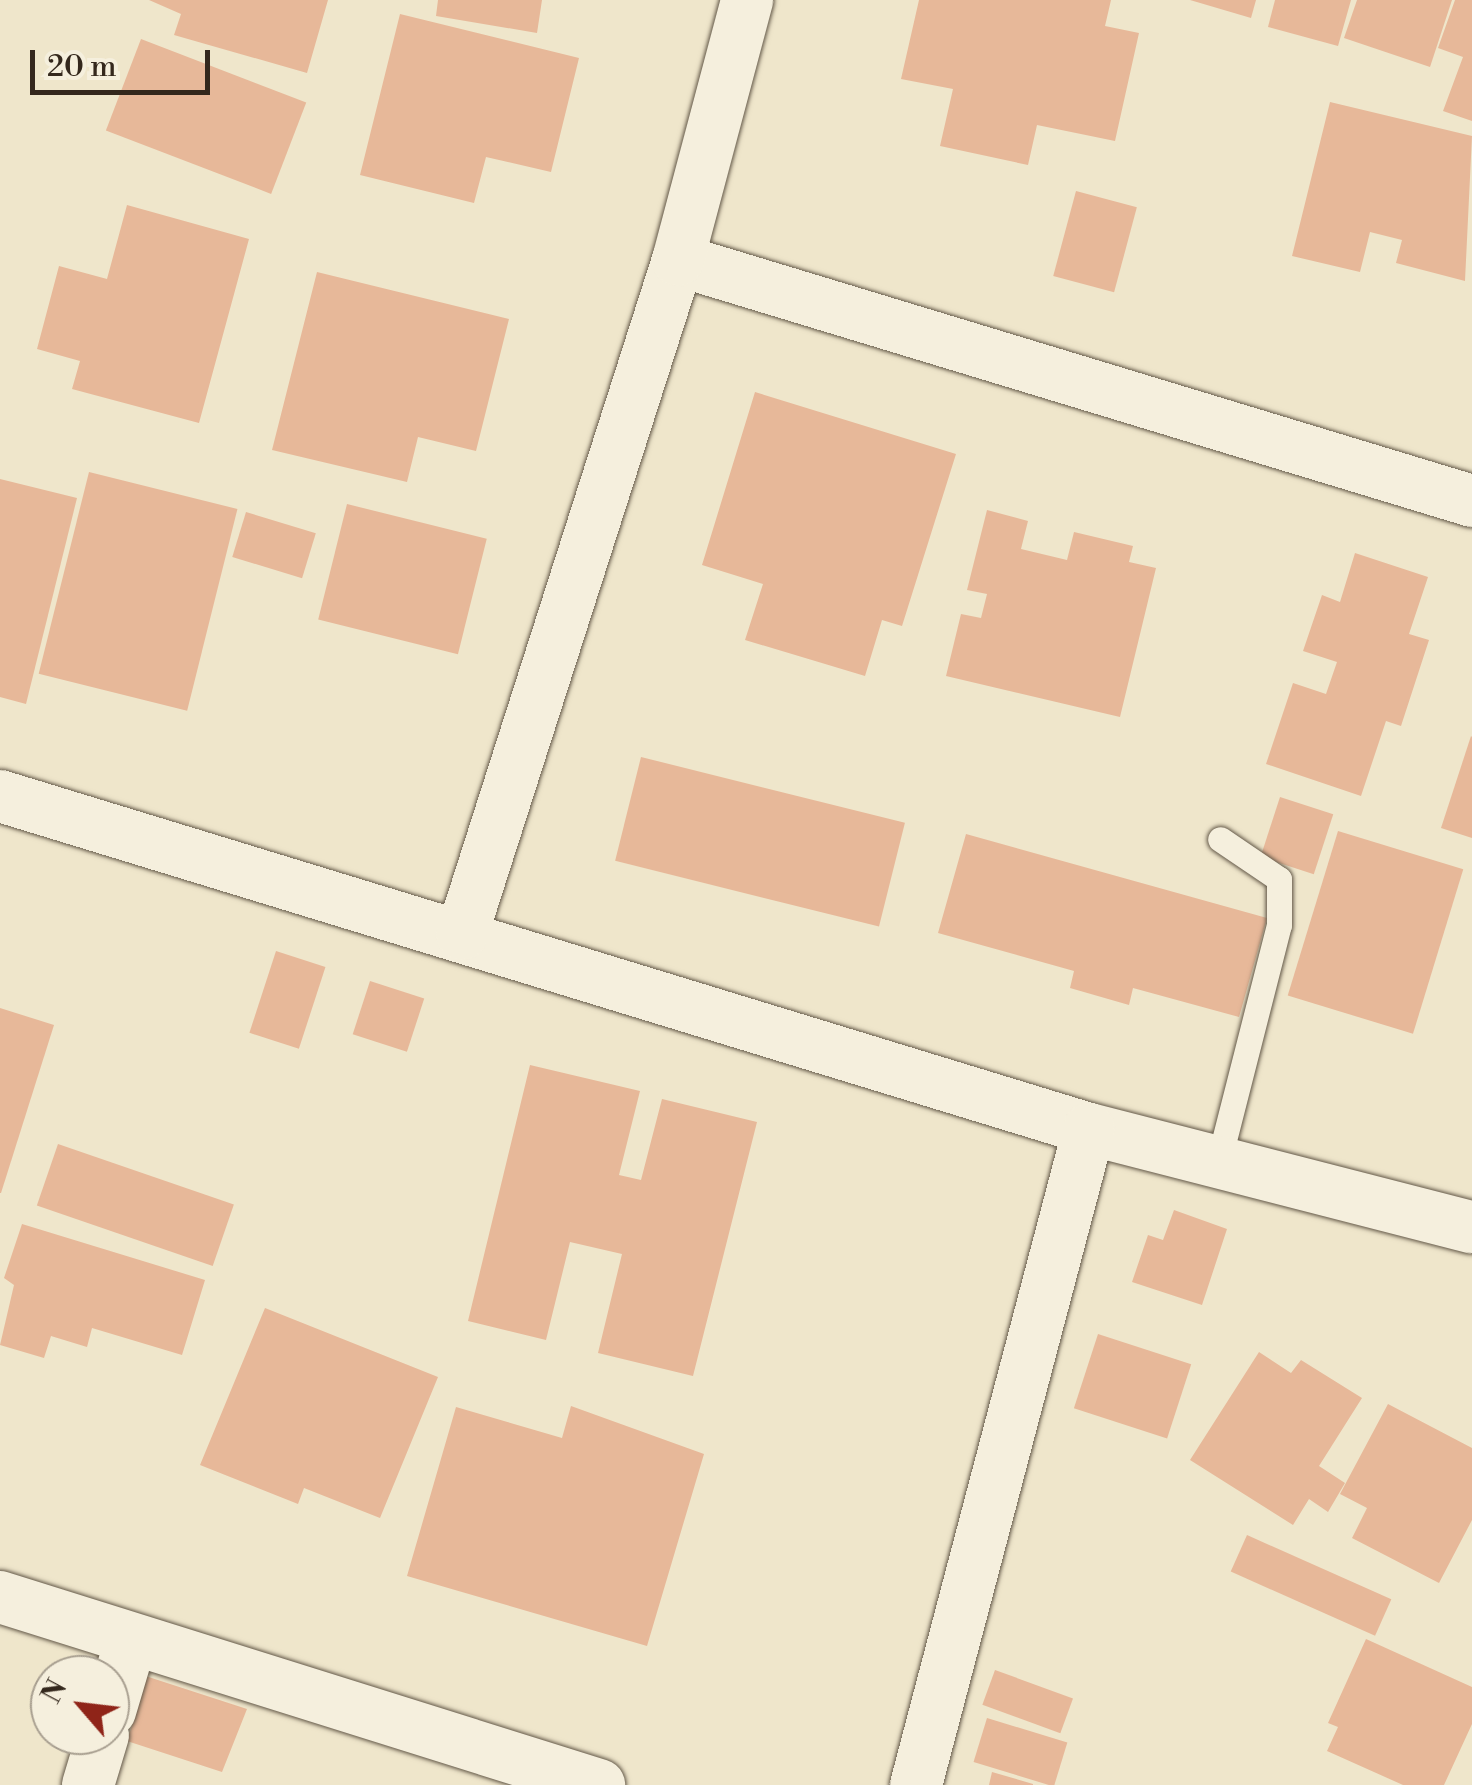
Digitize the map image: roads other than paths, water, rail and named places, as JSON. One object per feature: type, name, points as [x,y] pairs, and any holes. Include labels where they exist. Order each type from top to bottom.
[{"type":"street","points":[[462,934],[678,260],[746,0]]},
{"type":"street","points":[[678,260],[1472,501]]},
{"type":"street","points":[[0,796],[462,934],[1089,1129],[1472,1226]]},
{"type":"street","points":[[916,1785],[1089,1129]]},
{"type":"street","points":[[0,1596],[598,1785]]},
{"type":"street","points":[[127,1655],[132,1640]]},
{"type":"street","points":[[88,1785],[97,1755]]},
{"type":"lane","points":[[1219,1160],[1279,910],[1279,880],[1220,838]]}]
